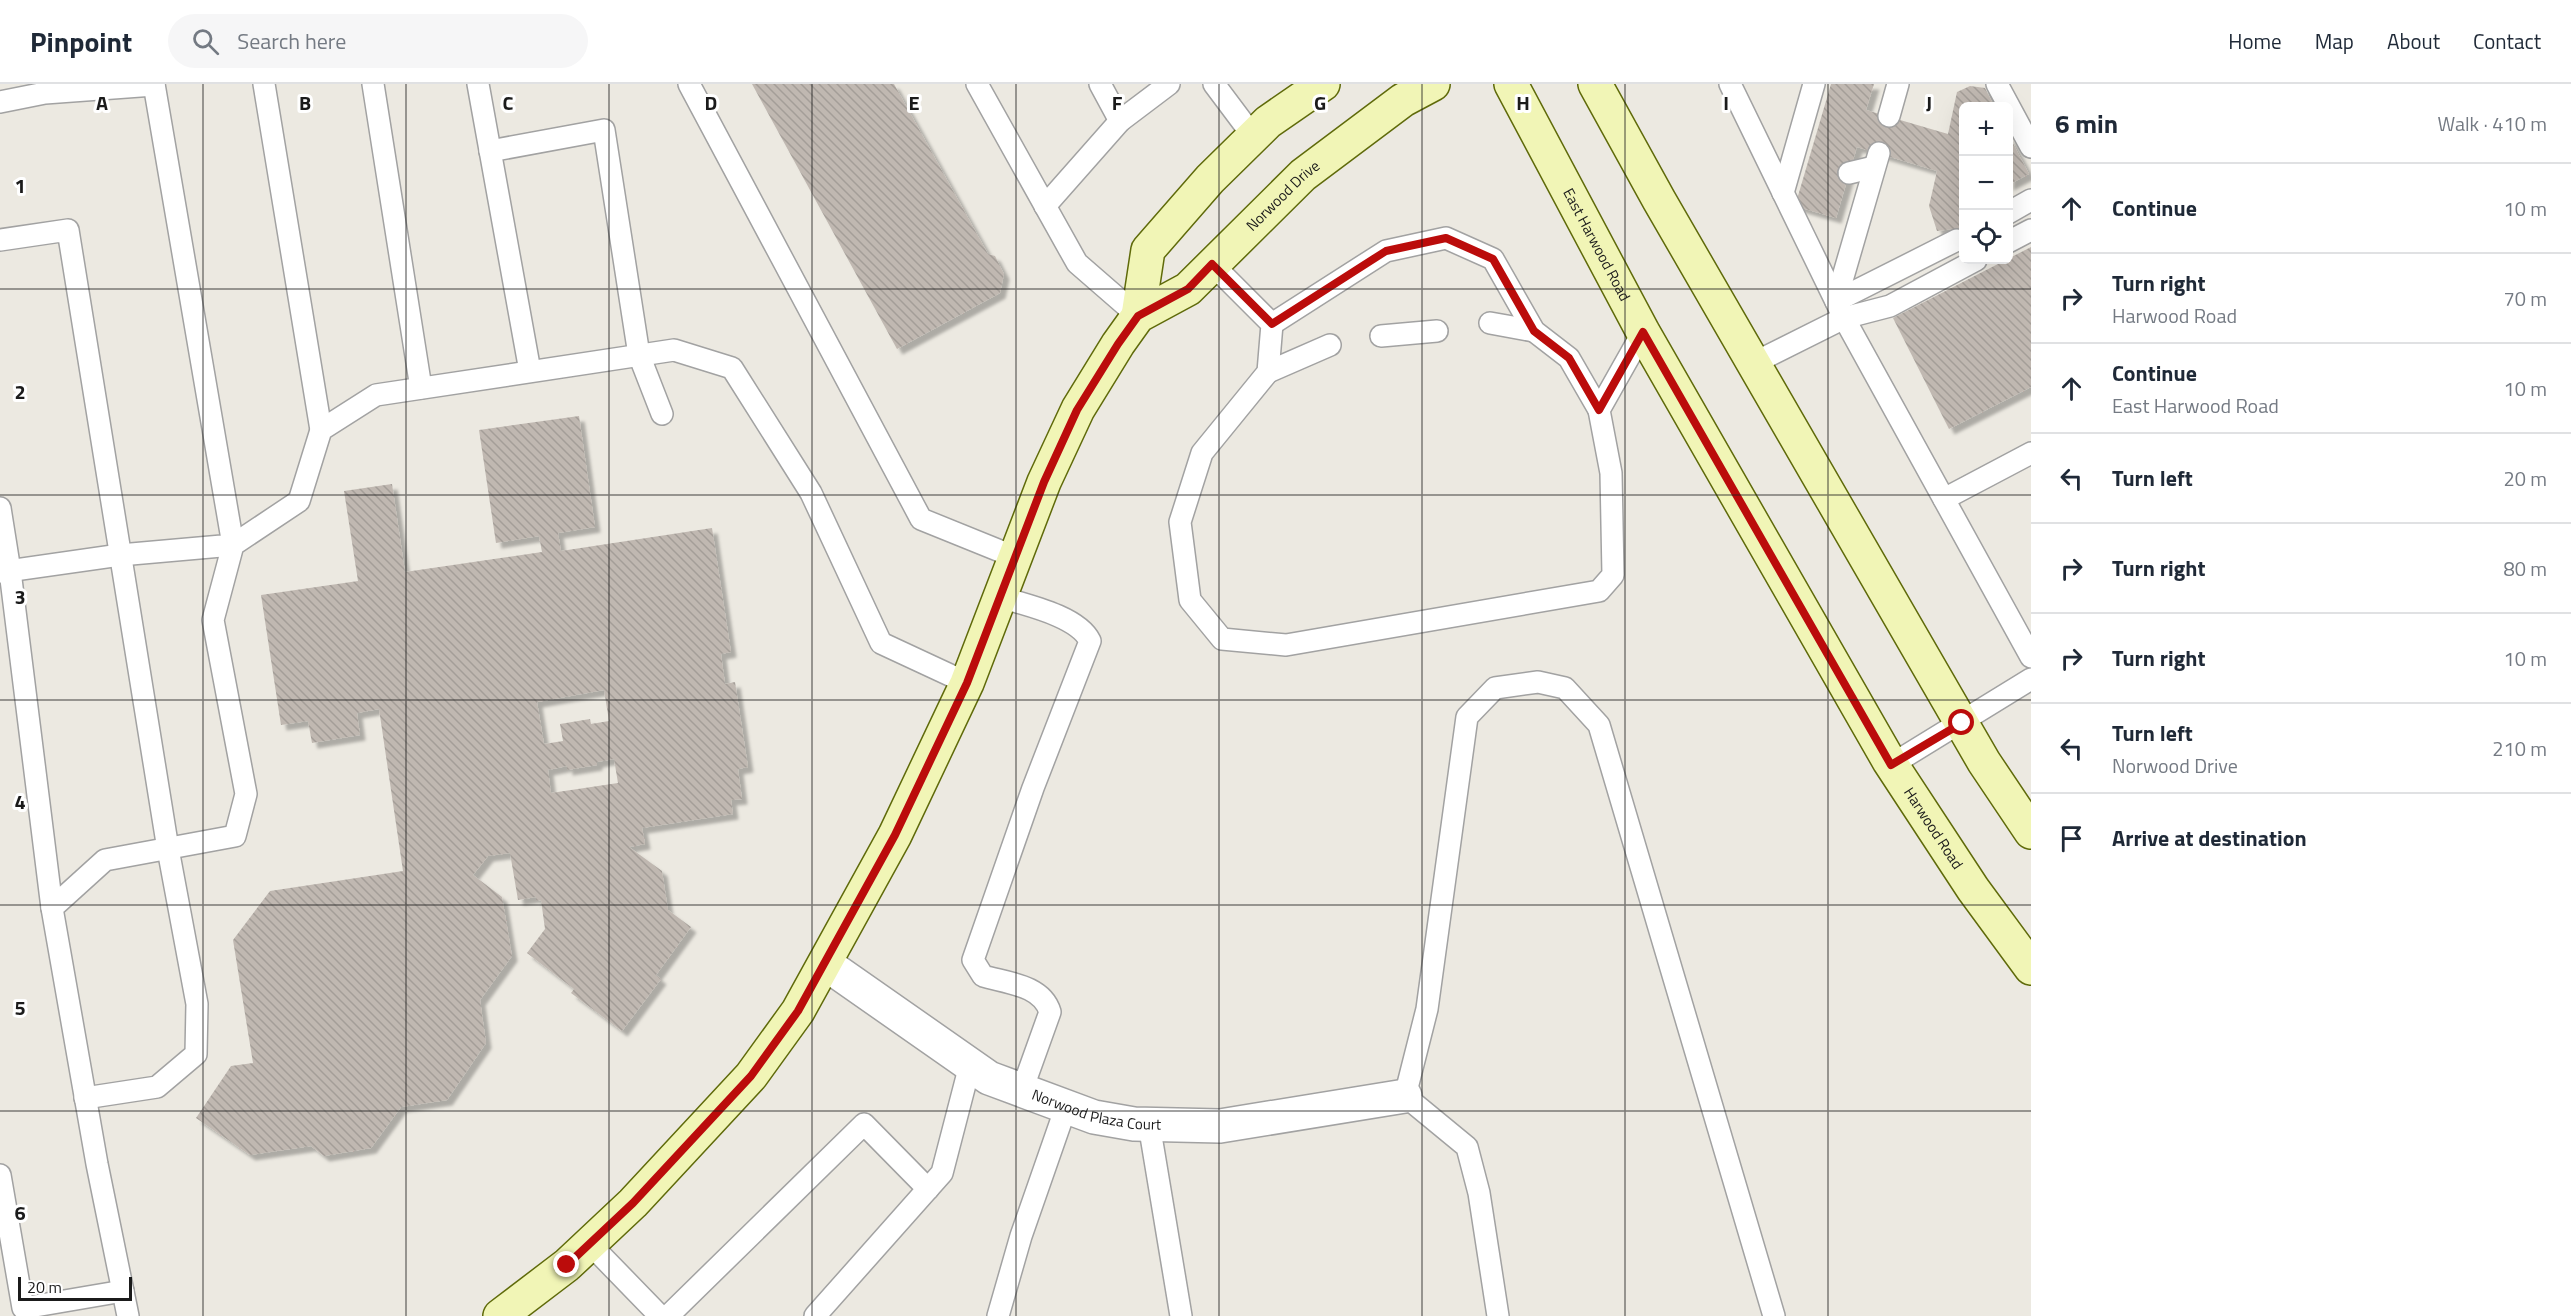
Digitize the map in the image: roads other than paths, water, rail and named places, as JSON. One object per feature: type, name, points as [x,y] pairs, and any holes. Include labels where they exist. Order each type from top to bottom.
[{"type":"main road","name":"Norwood Drive","points":[[1138,316],[1148,250],[1210,179],[1253,136],[1268,122],[1323,84]]},
{"type":"main road","name":"Norwood Drive","points":[[500,1316],[591,1245],[751,1076],[798,1011],[826,964],[895,835],[967,683],[1044,482],[1077,410],[1138,316],[1188,289],[1303,175],[1403,100],[1433,84]]},
{"type":"main road","name":"East Harwood Road","points":[[1511,84],[1683,403]]},
{"type":"main road","points":[[1595,84],[1984,762],[2031,832]]},
{"type":"main road","name":"Harwood Road","points":[[1683,403],[1891,765],[1973,889],[2031,968]]},
{"type":"street","name":"Norwood Plaza Court","points":[[826,964],[989,1078],[1094,1117],[1149,1124],[1220,1126],[1405,1096]]},
{"type":"lane","points":[[5,572],[120,555],[233,545],[299,501],[321,430],[264,84]]},
{"type":"lane","points":[[373,84],[421,388]]},
{"type":"lane","points":[[478,84],[530,371]]},
{"type":"lane","points":[[689,84],[921,519],[1015,557]]},
{"type":"lane","points":[[977,84],[1077,262],[1138,316]]},
{"type":"lane","points":[[1100,84],[1120,121]]},
{"type":"lane","points":[[1045,206],[1120,121],[1169,84]]},
{"type":"lane","points":[[1214,84],[1253,136]]},
{"type":"lane","points":[[1730,84],[1792,190],[1840,310],[2031,657]]},
{"type":"lane","points":[[1889,116],[1898,84]]},
{"type":"lane","points":[[1997,84],[2031,147]]},
{"type":"lane","points":[[0,102],[44,88],[154,85],[233,545],[213,620],[246,794],[235,836],[105,860],[52,909]]},
{"type":"lane","points":[[1792,190],[1818,87]]},
{"type":"lane","points":[[490,151],[604,130],[639,355],[662,414]]},
{"type":"lane","points":[[1840,310],[1876,160],[1849,173]]},
{"type":"lane","points":[[2013,210],[2031,200]]},
{"type":"lane","points":[[2013,239],[2031,230]]},
{"type":"lane","points":[[0,240],[69,231],[168,849],[197,1004],[196,1054],[158,1088],[86,1098]]},
{"type":"lane","points":[[1272,324],[1386,251],[1446,238],[1493,259],[1534,331],[1569,358],[1599,410],[1611,472],[1613,575],[1599,591],[1286,645],[1222,639],[1190,600],[1180,522],[1202,453],[1268,372],[1330,345]]},
{"type":"lane","points":[[1754,363],[1957,240]]},
{"type":"lane","points":[[1212,264],[1272,324],[1268,372]]},
{"type":"lane","points":[[1840,310],[1890,306],[1969,264]]},
{"type":"lane","points":[[1490,322],[1534,331]]},
{"type":"lane","points":[[1382,336],[1437,331]]},
{"type":"lane","points":[[1599,410],[1643,332]]},
{"type":"lane","points":[[321,430],[376,395],[530,371],[674,350],[732,368],[811,493],[881,643],[967,683]]},
{"type":"lane","points":[[1944,499],[2031,453]]},
{"type":"lane","points":[[0,508],[5,572],[52,909],[128,1316]]},
{"type":"lane","points":[[1000,597],[1065,619],[1085,631],[1090,641],[1033,788],[973,960],[983,976],[1035,990],[1047,1003],[1050,1012],[1022,1090]]},
{"type":"lane","points":[[1891,765],[2031,679]]},
{"type":"lane","points":[[1498,1316],[1479,1193],[1467,1148],[1405,1096],[1427,1009],[1467,717],[1496,688],[1538,682],[1565,688],[1599,725],[1774,1316]]},
{"type":"lane","points":[[815,1316],[942,1173],[970,1065]]},
{"type":"lane","points":[[998,1316],[1021,1236],[1066,1107]]},
{"type":"lane","points":[[668,1316],[864,1124],[928,1188]]},
{"type":"lane","points":[[1149,1124],[1181,1316]]},
{"type":"lane","points":[[0,1175],[23,1308],[123,1291]]},
{"type":"lane","points":[[591,1245],[660,1316]]}]
